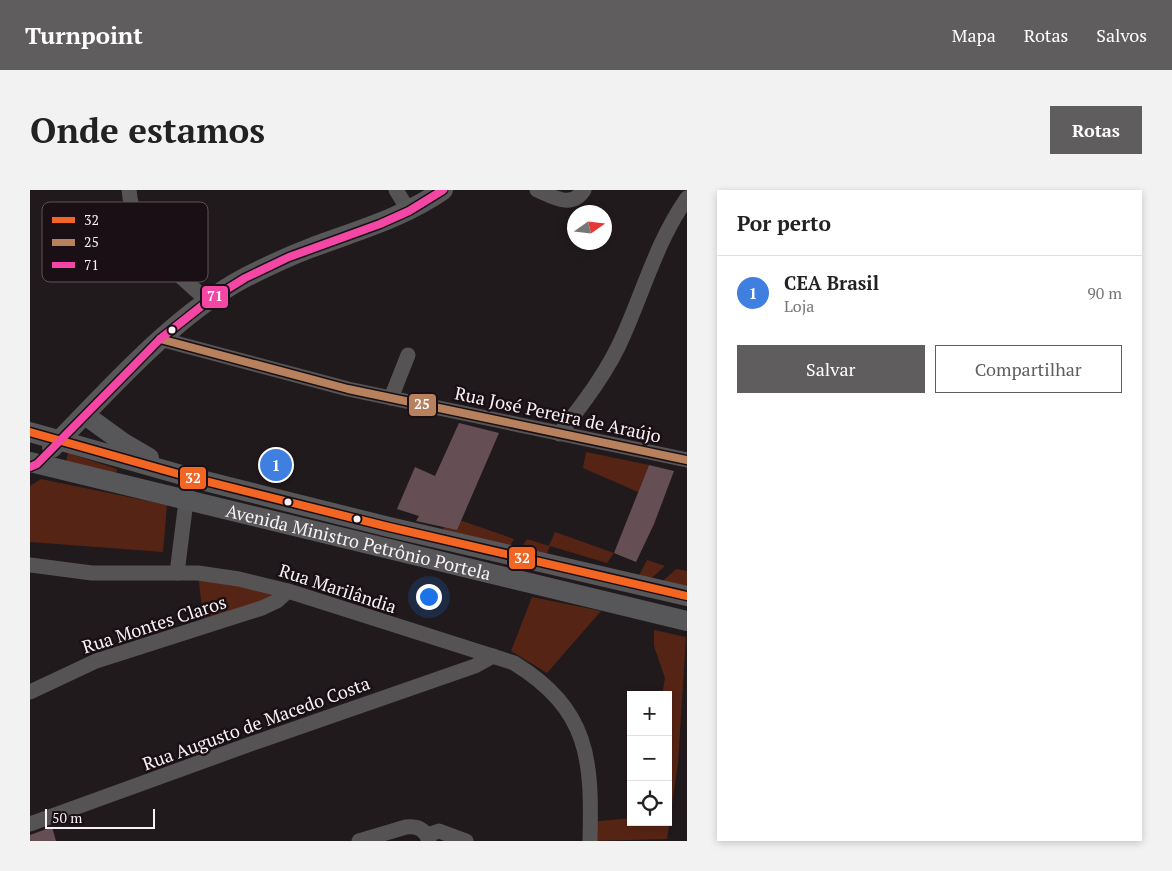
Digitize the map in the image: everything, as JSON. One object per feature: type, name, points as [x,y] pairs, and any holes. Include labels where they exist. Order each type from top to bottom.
[{"type":"street","points":[[396,190],[409,212]]},
{"type":"street","points":[[32,464],[86,415],[160,339],[208,301],[245,278],[289,257],[409,212],[443,190]]},
{"type":"street","points":[[537,190],[566,201],[575,199],[584,190]]},
{"type":"street","points":[[559,434],[585,402],[624,336],[652,264],[676,213],[687,198]]},
{"type":"street","points":[[187,282],[208,301]]},
{"type":"street","name":"Rua José Pereira de Araújo","points":[[160,339],[391,398],[686,459]]},
{"type":"street","points":[[391,398],[408,355]]},
{"type":"street","points":[[86,415],[125,444],[181,474],[185,498],[177,573]]},
{"type":"street","name":"Avenida Ministro Petrônio Portela","points":[[30,432],[181,474],[389,527],[687,596]]},
{"type":"street","name":"Avenida Ministro Petrônio Portela","points":[[32,464],[185,498],[687,621]]},
{"type":"street","name":"Rua Marilândia","points":[[30,565],[92,573],[215,575],[288,591],[514,663],[531,673],[572,717],[582,738],[588,764],[590,841]]},
{"type":"street","name":"Rua Montes Claros","points":[[30,692],[96,661],[262,608],[277,601],[288,591]]},
{"type":"street","name":"Rua Augusto de Macedo Costa","points":[[30,824],[245,746],[476,666],[494,656]]},
{"type":"street","points":[[359,841],[406,827],[421,829],[428,838],[440,831],[466,841]]},
{"type":"shaded area","points":[[586,452],[649,465],[638,492],[583,468]]},
{"type":"shaded area","points":[[68,453],[117,469],[116,474],[66,461]]},
{"type":"shaded area","points":[[41,479],[167,505],[163,552],[30,542],[30,486]]},
{"type":"shaded area","points":[[448,516],[514,539],[505,554],[440,539]]},
{"type":"shaded area","points":[[555,532],[614,553],[607,563],[550,546],[543,562],[516,556],[527,539],[549,546]]},
{"type":"shaded area","points":[[647,560],[665,566],[644,585],[635,583]]},
{"type":"shaded area","points":[[676,569],[687,571],[687,596],[655,588]]},
{"type":"shaded area","points":[[198,573],[288,591],[204,626]]},
{"type":"shaded area","points":[[532,597],[601,611],[547,673],[511,651]]},
{"type":"shaded area","points":[[654,630],[686,637],[678,763],[672,804],[672,691],[663,691],[665,678],[654,646]]},
{"type":"shaded area","points":[[627,818],[627,826],[669,826],[667,839],[590,841],[590,822]]},
{"type":"building","points":[[459,423],[499,433],[457,530],[416,521],[419,516],[397,509],[415,467],[435,476]]},
{"type":"building","points":[[649,465],[674,471],[654,524],[636,562],[614,553]]},
{"type":"building","points":[[52,827],[56,841],[30,841],[30,835]]},
{"type":"transit line","name":"71","points":[[30,467],[37,464],[160,339],[208,301],[245,278],[289,257],[380,224],[409,211],[443,190]]},
{"type":"transit line","name":"25","points":[[160,339],[348,389],[687,460]]},
{"type":"transit line","name":"32","points":[[30,432],[189,477],[389,527],[687,596]]},
{"type":"place","name":"CEA Brasil","points":[[276,465]]}]
